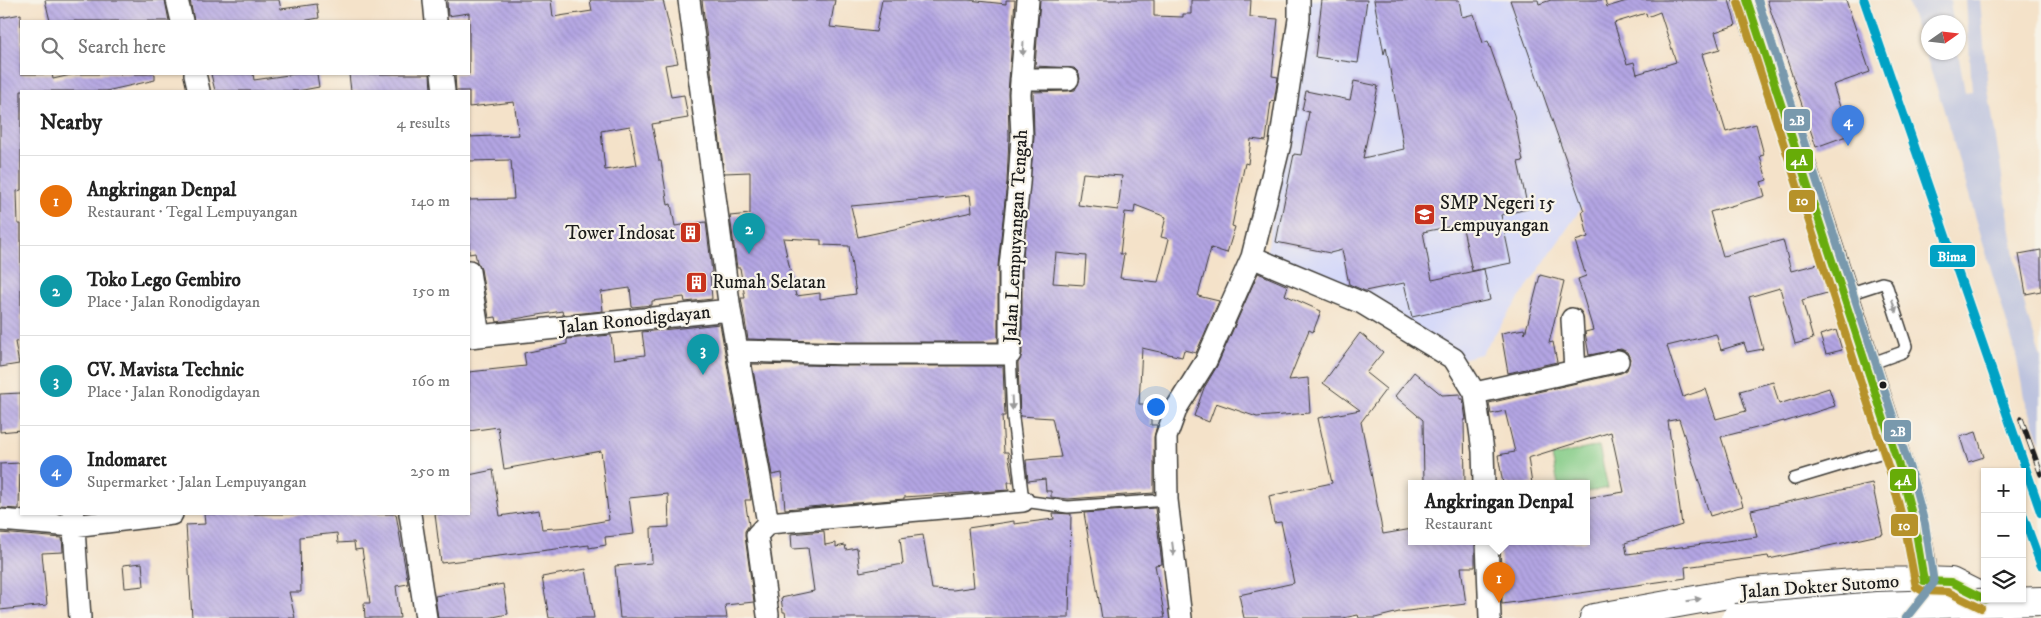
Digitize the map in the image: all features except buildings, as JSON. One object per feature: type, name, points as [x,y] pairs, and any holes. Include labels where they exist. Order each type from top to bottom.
[{"type":"main road","points":[[1747,0],[1867,365],[1920,545],[1924,581],[1893,618]]},
{"type":"main road","name":"Jalan Dokter Sutomo","points":[[1594,618],[1740,592],[1867,582],[1951,582],[1997,605]]},
{"type":"main road","points":[[1810,587],[1823,598],[1825,618]]},
{"type":"main road","points":[[1997,605],[2041,601]]},
{"type":"main road","name":"Jalan Dokter Sutomo","points":[[1736,618],[1877,606],[1997,605]]},
{"type":"street","points":[[177,0],[182,20]]},
{"type":"street","points":[[434,0],[436,20]]},
{"type":"street","name":"Jalan Ronodigdayan","points":[[474,336],[730,310],[689,0]]},
{"type":"street","name":"Jalan Lempuyangan Tengah","points":[[1010,354],[1010,266],[1022,136],[1021,80],[1028,0]]},
{"type":"street","points":[[1181,618],[1167,500],[1166,437],[1170,421],[1177,407],[1206,361],[1252,257],[1280,144],[1299,19],[1299,0]]},
{"type":"street","points":[[195,75],[199,90]]},
{"type":"street","points":[[442,75],[444,90]]},
{"type":"street","points":[[1021,80],[1068,79]]},
{"type":"street","points":[[1252,257],[1362,303],[1454,359],[1475,393],[1483,451],[1484,480]]},
{"type":"street","points":[[470,283],[474,336]]},
{"type":"street","points":[[730,310],[768,523]]},
{"type":"street","points":[[1572,319],[1575,371]]},
{"type":"street","points":[[738,351],[849,354],[1010,354]]},
{"type":"street","points":[[1475,393],[1618,361]]},
{"type":"street","points":[[768,615],[757,535],[768,523],[1023,501]]},
{"type":"street","points":[[0,520],[73,520],[156,515]]},
{"type":"street","points":[[410,515],[426,618]]},
{"type":"street","points":[[73,520],[80,618]]},
{"type":"street","points":[[1487,545],[1490,618]]},
{"type":"lane","points":[[1845,296],[1882,283],[1888,287],[1906,350],[1867,365]]},
{"type":"lane","name":"Jalan Lempuyangan Tengah","points":[[1010,354],[1013,418],[1023,501]]},
{"type":"lane","points":[[1794,479],[1893,449]]},
{"type":"lane","points":[[1023,501],[1068,507],[1167,500]]},
{"type":"shaded area","name":"SMP Negeri 15 Lempuyangan","points":[[1303,0],[1543,0],[1604,175],[1481,354],[1452,361],[1267,254]]},
{"type":"shaded area","points":[[1907,0],[1950,0],[1952,15],[1921,15],[1921,42]]},
{"type":"shaded area","points":[[1966,0],[1980,0],[1988,89],[2019,281],[2027,315],[2041,358],[2041,443],[2024,397],[2016,354],[1944,110],[1927,60],[1959,60],[1965,92],[1972,91]]},
{"type":"green space","points":[[1599,446],[1608,488],[1590,491],[1590,480],[1557,480],[1552,456]]},
{"type":"railway","points":[[2021,419],[2041,474]]},
{"type":"transit line","name":"4A","points":[[1747,0],[1901,472],[1915,526],[1924,581],[1951,582],[1981,597]]},
{"type":"transit line","name":"2B","points":[[1758,0],[1910,469],[1925,524],[1934,583],[1906,618]]},
{"type":"transit line","name":"Bima","points":[[1864,0],[2041,513]]},
{"type":"transit line","name":"10","points":[[1738,3],[1891,475],[1905,528],[1916,587],[1923,591],[1948,592],[1981,608]]},
{"type":"transit line","name":"Bima","points":[[2026,524],[2041,565]]},
{"type":"place","name":"Indomaret","points":[[1848,146]]},
{"type":"place","name":"SMP Negeri 15 Lempuyangan","points":[[1424,214]]},
{"type":"place","name":"Tower Indosat","points":[[691,233]]},
{"type":"place","name":"Toko Lego Gembiro","points":[[749,254]]},
{"type":"place","name":"Rumah Selatan","points":[[696,282]]},
{"type":"place","name":"CV. Mavista Technic","points":[[703,375]]},
{"type":"place","name":"Angkringan Denpal","points":[[1499,603]]}]
